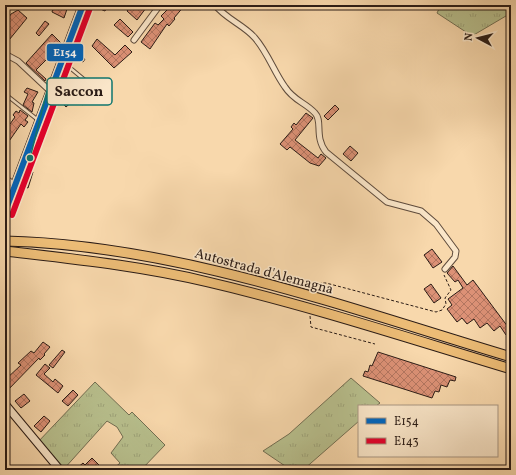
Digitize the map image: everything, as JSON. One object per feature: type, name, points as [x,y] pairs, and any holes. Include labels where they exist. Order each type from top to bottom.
[{"type":"highway","name":"Autostrada d'Alemagna","points":[[10,238],[126,253],[211,270],[286,290],[511,357]]},
{"type":"highway","name":"Autostrada d'Alemagna","points":[[9,254],[34,255],[127,266],[207,282],[282,300],[511,369]]},
{"type":"main road","points":[[5,212],[38,120],[83,5]]},
{"type":"main road","points":[[5,404],[60,470]]},
{"type":"street","points":[[5,10],[9,5]]},
{"type":"street","points":[[134,40],[160,5]]},
{"type":"street","points":[[215,5],[220,11],[254,37],[269,57],[284,87],[295,100],[316,113],[319,119],[320,144],[326,152],[387,202],[421,211],[436,224],[456,251],[455,257],[445,269]]},
{"type":"street","points":[[5,54],[18,61],[50,91]]},
{"type":"street","points":[[5,178],[15,185]]},
{"type":"lane","points":[[62,60],[99,94]]},
{"type":"lane","points":[[5,94],[38,120]]},
{"type":"path","points":[[318,290],[321,283],[326,283],[436,312],[442,310],[446,304],[445,298],[451,290],[443,276],[445,269]]},
{"type":"path","points":[[310,315],[311,327],[375,344]]},
{"type":"green space","points":[[441,5],[511,5],[511,13],[472,36],[437,13]]},
{"type":"green space","points":[[351,378],[380,403],[377,405],[358,405],[358,422],[303,470],[291,470],[263,451],[289,434]]},
{"type":"green space","points":[[95,382],[129,415],[132,412],[165,445],[141,470],[112,470],[120,463],[111,453],[123,437],[117,427],[107,421],[63,470],[37,443]]},
{"type":"building","points":[[54,5],[68,6],[64,18],[52,12]]},
{"type":"building","points":[[91,5],[108,5],[105,11]]},
{"type":"building","points":[[131,5],[142,5],[146,8],[137,20],[127,11]]},
{"type":"building","points":[[172,5],[185,5],[169,26],[167,24],[150,49],[141,42],[155,23],[158,25],[164,19],[161,16]]},
{"type":"building","points":[[18,10],[27,18],[5,45],[5,23],[11,14]]},
{"type":"building","points":[[120,19],[133,32],[128,37],[114,25]]},
{"type":"building","points":[[45,21],[49,24],[39,36],[36,33]]},
{"type":"building","points":[[52,34],[62,44],[36,70],[46,79],[45,81],[26,63]]},
{"type":"building","points":[[97,39],[115,55],[125,45],[132,52],[114,68],[92,46]]},
{"type":"building","points":[[72,50],[85,59],[83,62],[70,54]]},
{"type":"building","points":[[62,80],[75,81],[71,84],[86,102],[83,105],[75,99],[66,107],[55,95]]},
{"type":"building","points":[[27,88],[38,92],[32,102],[34,103],[32,112],[23,105],[28,94],[24,92]]},
{"type":"building","points":[[335,105],[339,109],[328,120],[324,116]]},
{"type":"building","points":[[20,110],[28,116],[25,120],[28,122],[24,127],[21,124],[5,147],[5,121],[10,124],[15,117],[13,115],[16,111],[19,113]]},
{"type":"building","points":[[306,113],[313,118],[295,140],[318,158],[321,154],[326,158],[319,166],[310,163],[290,147],[287,150],[280,144],[293,129],[291,127],[294,123],[296,125]]},
{"type":"building","points":[[350,146],[358,153],[351,161],[343,154]]},
{"type":"building","points":[[27,170],[33,172],[28,188],[22,186]]},
{"type":"building","points":[[432,249],[442,262],[433,268],[424,255]]},
{"type":"building","points":[[453,266],[467,285],[473,280],[511,331],[506,335],[500,326],[494,331],[487,323],[480,328],[474,319],[467,324],[462,318],[457,322],[447,309],[452,305],[448,299],[463,288],[458,280],[455,282],[447,273]]},
{"type":"building","points":[[431,284],[441,298],[434,303],[424,289]]},
{"type":"building","points":[[43,342],[50,347],[44,354],[45,355],[40,360],[39,358],[5,393],[5,380],[21,365],[18,363],[31,351],[34,353]]},
{"type":"building","points":[[62,350],[65,352],[53,368],[49,365]]},
{"type":"building","points":[[378,352],[456,377],[455,381],[450,380],[447,387],[441,385],[439,392],[435,391],[432,398],[363,376],[365,371],[368,372],[370,365],[372,366]]},
{"type":"building","points":[[45,364],[50,368],[44,374],[53,382],[55,379],[63,386],[58,393],[36,375]]},
{"type":"building","points":[[73,390],[78,395],[68,406],[62,401]]},
{"type":"building","points":[[24,394],[30,401],[21,408],[15,401]]},
{"type":"building","points":[[44,416],[50,421],[41,432],[34,426]]},
{"type":"building","points":[[92,458],[100,466],[96,470],[75,470],[83,463],[85,465]]},
{"type":"transit line","name":"E154","points":[[5,212],[83,5]]},
{"type":"transit line","name":"E143","points":[[12,215],[90,8]]},
{"type":"place","name":"Saccon","points":[[30,158]]}]
